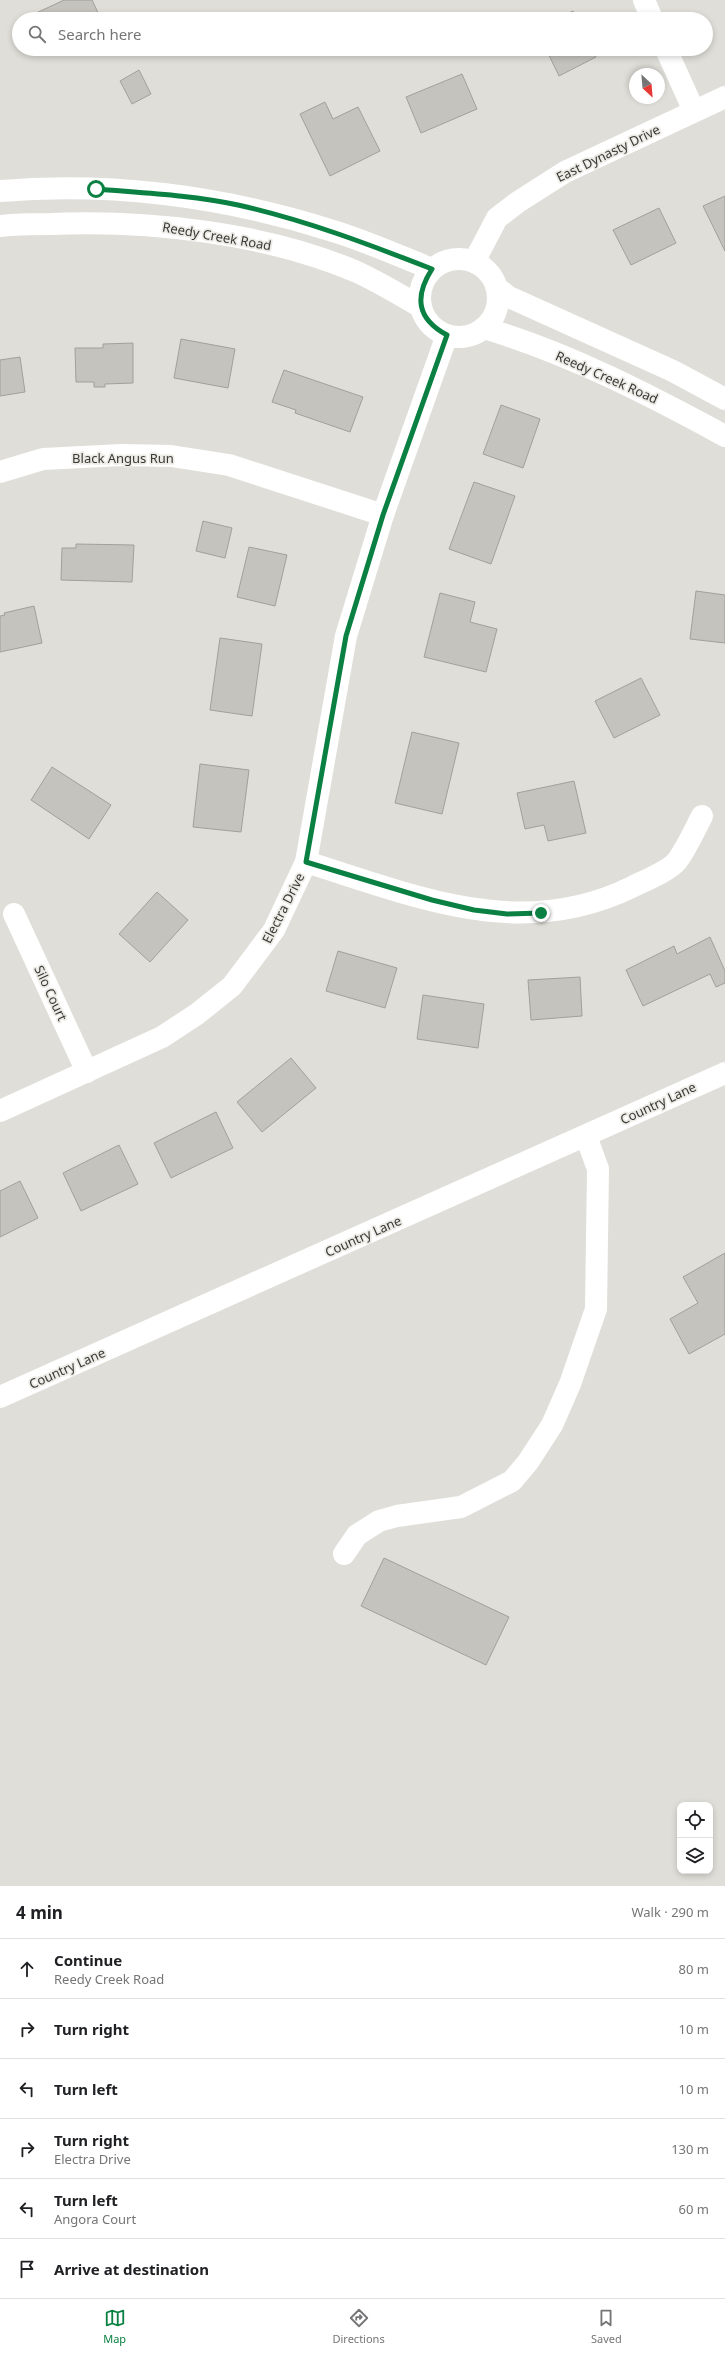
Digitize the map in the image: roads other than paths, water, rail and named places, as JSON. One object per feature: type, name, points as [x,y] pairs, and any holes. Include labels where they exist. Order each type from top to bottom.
[{"type":"street","points":[[644,0],[649,12]]},
{"type":"street","points":[[669,56],[694,111]]},
{"type":"street","name":"East Dynasty Drive","points":[[474,262],[497,218],[518,202],[564,172],[725,97]]},
{"type":"street","points":[[0,191],[96,189],[174,196],[237,205],[334,231],[432,269]]},
{"type":"street","name":"Reedy Creek Road","points":[[0,226],[98,223],[176,227],[230,237],[293,250],[340,266],[358,273],[421,307]]},
{"type":"street","points":[[454,259],[474,262],[489,272],[497,288],[498,307],[492,319],[484,328],[472,335],[460,337],[447,335],[431,324],[421,307],[420,294],[424,281],[432,269],[442,262],[454,259]]},
{"type":"street","points":[[497,288],[509,297],[673,371],[725,399]]},
{"type":"street","name":"Reedy Creek Road","points":[[484,328],[520,339],[652,396],[725,436]]},
{"type":"street","name":"Electra Drive","points":[[0,1111],[162,1037],[197,1014],[232,986],[274,930],[306,862],[346,636],[383,515],[447,335]]},
{"type":"street","name":"Black Angus Run","points":[[0,472],[43,459],[122,455],[171,456],[229,465],[383,515]]},
{"type":"street","points":[[306,862],[432,900],[474,910],[507,914],[541,913],[578,906],[621,893],[676,863],[702,816]]},
{"type":"street","name":"Silo Court","points":[[14,914],[87,1072]]},
{"type":"street","name":"Country Lane","points":[[0,1397],[725,1073]]},
{"type":"street","points":[[344,1554],[357,1535],[379,1521],[397,1516],[461,1507],[512,1481],[528,1462],[552,1425],[570,1384],[596,1309],[598,1169],[586,1136]]}]
